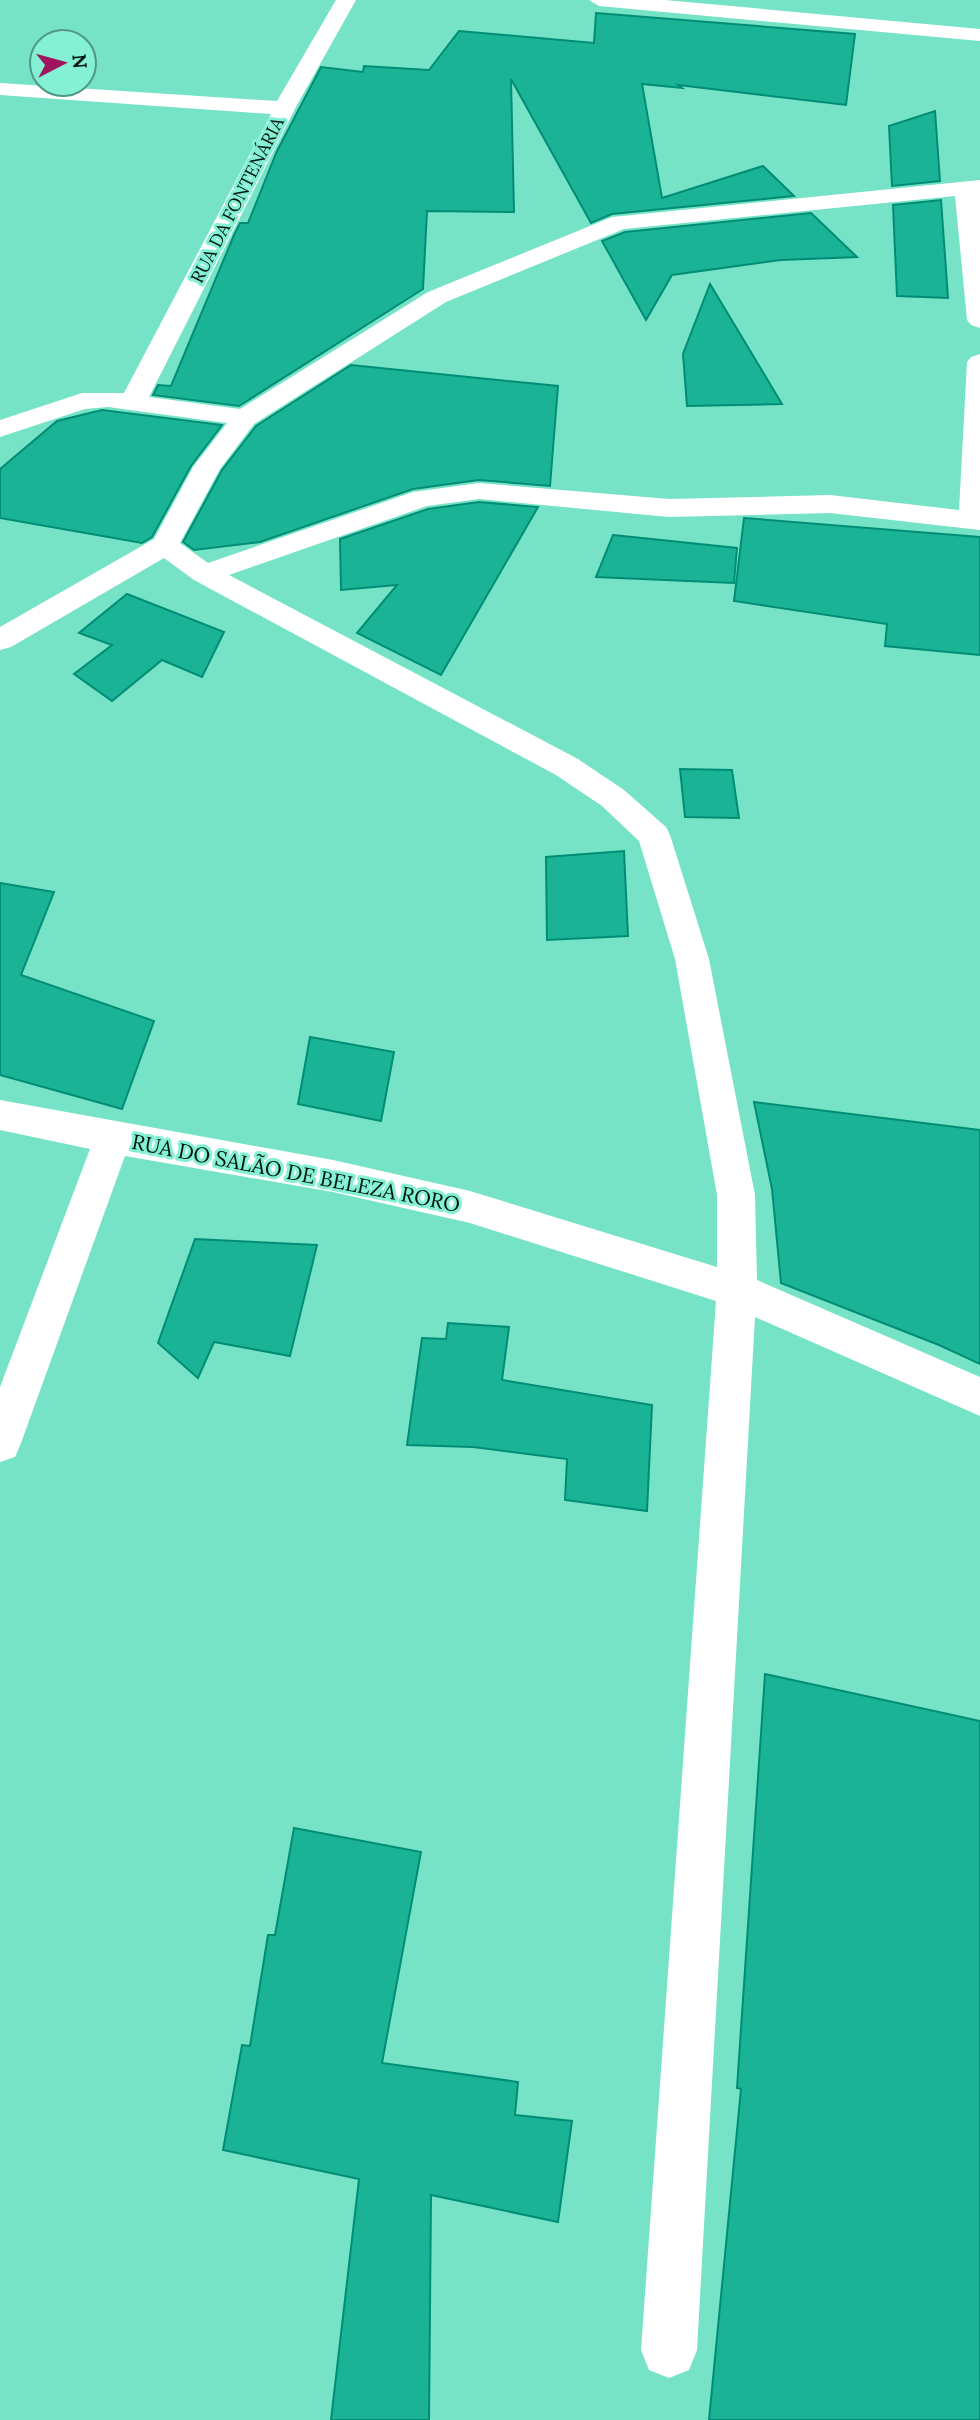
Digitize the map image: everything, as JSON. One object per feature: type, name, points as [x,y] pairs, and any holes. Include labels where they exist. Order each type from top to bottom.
[{"type":"street","name":"RUA DA FONTENÁRIA","points":[[133,402],[284,108],[346,0]]},
{"type":"street","points":[[599,0],[980,35]]},
{"type":"street","points":[[0,89],[284,108]]},
{"type":"street","points":[[0,639],[165,545],[207,467],[245,418],[436,297],[620,222],[973,187],[980,320]]},
{"type":"street","points":[[204,573],[423,498],[479,492],[669,508],[830,504],[976,520],[980,362]]},
{"type":"street","points":[[0,429],[82,401],[133,402],[245,418]]},
{"type":"street","points":[[165,545],[204,573],[567,767],[613,798],[654,835],[692,959],[736,1195],[737,1290],[669,2350]]},
{"type":"street","name":"RUA DO SALÃO DE BELEZA RORO","points":[[0,1115],[113,1138],[333,1176],[470,1207],[737,1290],[980,1397]]},
{"type":"street","points":[[0,1443],[113,1138]]},
{"type":"building","points":[[596,13],[855,34],[846,105],[678,85],[682,88],[642,84],[662,198],[763,166],[794,196],[612,214],[591,223],[511,79],[514,212],[427,211],[423,289],[239,406],[153,395],[158,385],[171,386],[234,235],[240,223],[248,223],[277,151],[321,67],[363,72],[364,66],[429,70],[459,31],[594,43]]},
{"type":"building","points":[[935,111],[940,181],[892,186],[889,126]]},
{"type":"building","points":[[941,200],[948,298],[897,296],[893,205]]},
{"type":"building","points":[[811,213],[857,257],[781,260],[672,275],[646,320],[602,241],[625,232]]},
{"type":"building","points":[[710,284],[782,404],[687,406],[683,354]]},
{"type":"building","points":[[351,365],[558,386],[550,486],[479,480],[413,489],[260,542],[194,550],[183,542],[222,470],[256,426]]},
{"type":"building","points":[[102,410],[222,425],[191,466],[152,537],[142,543],[0,518],[0,469],[57,421]]},
{"type":"building","points":[[479,502],[538,507],[441,675],[357,633],[397,585],[341,590],[340,539],[428,509]]},
{"type":"building","points":[[744,518],[980,537],[980,655],[885,646],[887,624],[734,601]]},
{"type":"building","points":[[613,535],[737,548],[734,583],[596,577]]},
{"type":"building","points":[[127,594],[224,632],[202,677],[162,660],[112,701],[74,674],[112,645],[79,633]]},
{"type":"building","points":[[680,769],[732,770],[739,818],[685,817]]},
{"type":"building","points":[[624,851],[628,936],[547,940],[546,857]]},
{"type":"building","points":[[0,883],[54,892],[21,975],[154,1021],[122,1109],[0,1075]]},
{"type":"building","points":[[310,1037],[394,1052],[381,1121],[298,1104]]},
{"type":"building","points":[[754,1102],[980,1130],[980,1364],[939,1345],[781,1283],[772,1189]]},
{"type":"building","points":[[195,1239],[317,1245],[290,1356],[214,1342],[198,1378],[158,1343]]},
{"type":"building","points":[[448,1323],[509,1327],[502,1380],[652,1405],[647,1511],[565,1500],[567,1459],[473,1447],[407,1445],[422,1338],[446,1339]]},
{"type":"building","points":[[765,1674],[980,1721],[980,2420],[709,2420],[741,2089],[737,2088]]},
{"type":"building","points":[[294,1828],[421,1852],[382,2063],[518,2082],[515,2115],[572,2121],[558,2222],[431,2195],[429,2420],[331,2420],[359,2179],[223,2150],[242,2045],[250,2046],[268,1935],[275,1935]]}]
